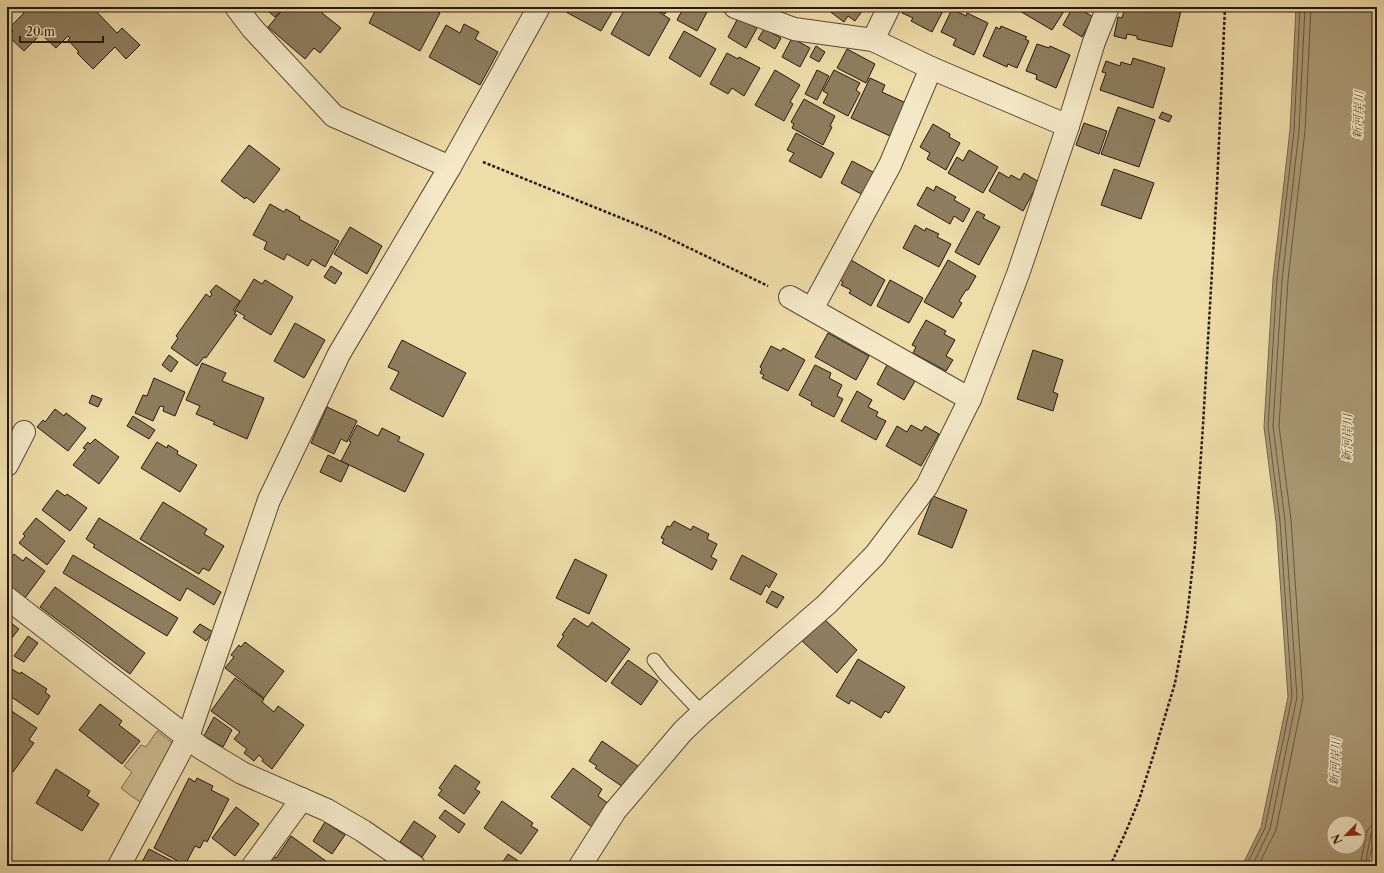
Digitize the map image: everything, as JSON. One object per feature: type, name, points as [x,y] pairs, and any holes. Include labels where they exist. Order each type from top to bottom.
[{"type":"street","points":[[236,7],[252,28],[334,116],[454,160]]},
{"type":"street","points":[[119,866],[188,737],[269,500],[339,354],[454,160],[539,7]]},
{"type":"street","points":[[735,7],[794,29],[873,40],[931,68],[1068,126]]},
{"type":"street","points":[[873,40],[889,7]]},
{"type":"street","points":[[580,866],[615,811],[683,731],[827,604],[875,555],[927,486],[970,398],[1018,274],[1068,126],[1094,42],[1108,7]]},
{"type":"street","points":[[812,310],[890,165],[931,68]]},
{"type":"street","points":[[790,297],[970,398]]},
{"type":"street","points":[[7,465],[24,432]]},
{"type":"street","points":[[7,598],[201,748],[242,773],[327,810],[363,831],[414,866]]},
{"type":"street","points":[[253,866],[302,799]]},
{"type":"lane","points":[[654,660],[665,674],[702,713]]},
{"type":"path","points":[[1110,866],[1139,800],[1152,760],[1175,683],[1186,617],[1195,545],[1217,186],[1225,7]]},
{"type":"path","points":[[454,160],[658,233],[790,297]]},
{"type":"shaded area","points":[[157,731],[174,744],[143,804],[121,788],[132,772],[124,766],[141,745],[146,747]]},
{"type":"water","name":"新河岸川","points":[[1296,7],[1377,7],[1377,825],[1368,866],[1242,866],[1261,827],[1288,697],[1276,521],[1264,427],[1273,279],[1290,130]]},
{"type":"building","points":[[18,7],[92,7],[117,33],[122,28],[140,45],[126,59],[115,47],[93,69],[77,53],[79,52],[68,40],[70,38],[68,36],[56,48],[41,34],[24,51],[8,36],[13,31],[9,28],[24,13]]},
{"type":"building","points":[[263,7],[284,7],[275,17]]},
{"type":"building","points":[[285,7],[320,7],[324,11],[322,13],[341,28],[320,53],[314,48],[305,59],[268,27]]},
{"type":"building","points":[[377,7],[428,7],[440,13],[420,51],[369,23]]},
{"type":"building","points":[[569,7],[615,7],[601,31],[566,12]]},
{"type":"building","points":[[626,7],[642,7],[652,12],[654,9],[670,19],[649,56],[611,34]]},
{"type":"building","points":[[651,7],[669,7],[665,14]]},
{"type":"building","points":[[684,7],[698,7],[707,12],[697,31],[677,20]]},
{"type":"building","points":[[824,7],[865,7],[855,21],[848,16],[844,22]]},
{"type":"building","points":[[905,7],[945,7],[932,32],[911,21],[913,18],[902,13]]},
{"type":"building","points":[[1013,7],[1064,7],[1066,8],[1052,30]]},
{"type":"building","points":[[1073,7],[1077,7],[1093,17],[1082,37],[1063,25]]},
{"type":"building","points":[[1125,7],[1182,7],[1172,47],[1137,39],[1137,36],[1127,34],[1126,39],[1114,36],[1118,17],[1122,18]]},
{"type":"building","points":[[952,9],[966,16],[967,13],[988,23],[974,55],[953,45],[956,39],[941,32]]},
{"type":"building","points":[[738,18],[757,28],[746,48],[728,37]]},
{"type":"building","points":[[464,24],[479,32],[475,39],[498,52],[480,85],[429,57],[446,25],[460,33]]},
{"type":"building","points":[[1001,26],[1027,37],[1025,39],[1029,41],[1017,68],[1008,64],[1007,67],[983,56],[996,27],[1000,29]]},
{"type":"building","points":[[764,29],[781,38],[775,49],[758,39]]},
{"type":"building","points":[[684,31],[716,49],[700,77],[669,58]]},
{"type":"building","points":[[792,38],[810,48],[800,67],[782,57]]},
{"type":"building","points":[[1037,44],[1049,48],[1050,46],[1070,55],[1056,88],[1036,79],[1037,75],[1026,71]]},
{"type":"building","points":[[816,46],[825,52],[819,62],[810,57]]},
{"type":"building","points":[[847,49],[875,64],[866,83],[837,68]]},
{"type":"building","points":[[727,53],[738,59],[739,57],[760,68],[744,96],[732,88],[728,94],[710,84]]},
{"type":"building","points":[[1133,58],[1165,68],[1153,108],[1100,90],[1106,73],[1102,72],[1106,61],[1120,66],[1121,62],[1131,65]]},
{"type":"building","points":[[775,70],[800,85],[790,102],[793,104],[784,121],[755,105]]},
{"type":"building","points":[[817,70],[829,76],[817,100],[805,94]]},
{"type":"building","points":[[834,70],[860,83],[856,90],[860,93],[848,116],[823,103],[828,94],[823,91]]},
{"type":"building","points":[[870,78],[885,85],[882,92],[906,103],[890,136],[851,118]]},
{"type":"building","points":[[804,99],[835,116],[830,126],[832,127],[823,145],[792,128],[794,124],[791,122]]},
{"type":"building","points":[[1118,107],[1155,120],[1139,167],[1101,154]]},
{"type":"building","points":[[1162,112],[1172,116],[1169,122],[1159,118]]},
{"type":"building","points":[[1084,123],[1107,131],[1099,154],[1076,145]]},
{"type":"building","points":[[933,124],[950,134],[949,137],[960,143],[946,170],[927,159],[930,153],[920,147]]},
{"type":"building","points":[[796,133],[834,153],[821,178],[789,161],[794,153],[787,150]]},
{"type":"building","points":[[249,145],[280,169],[254,203],[246,197],[245,199],[221,181]]},
{"type":"building","points":[[969,150],[998,167],[983,193],[948,173],[957,157],[963,161]]},
{"type":"building","points":[[852,161],[875,173],[863,195],[841,183]]},
{"type":"building","points":[[1114,169],[1154,183],[1141,219],[1101,205]]},
{"type":"building","points":[[999,172],[1009,178],[1011,175],[1020,180],[1024,173],[1039,182],[1023,211],[989,191]]},
{"type":"building","points":[[936,186],[956,197],[954,200],[970,209],[963,222],[954,216],[950,224],[917,205],[927,187],[934,191]]},
{"type":"building","points":[[270,204],[284,212],[286,209],[300,217],[299,219],[339,241],[325,267],[312,259],[308,266],[287,254],[284,260],[264,249],[267,242],[253,235]]},
{"type":"building","points":[[977,211],[985,215],[983,218],[1000,227],[979,265],[955,252]]},
{"type":"building","points":[[915,225],[925,231],[926,228],[939,234],[937,237],[951,244],[939,267],[903,248]]},
{"type":"building","points":[[350,227],[382,246],[367,274],[334,254]]},
{"type":"building","points":[[851,260],[885,280],[871,306],[849,293],[851,290],[841,285],[843,282],[840,280]]},
{"type":"building","points":[[948,260],[976,276],[968,290],[966,290],[959,301],[962,303],[953,318],[924,302]]},
{"type":"building","points":[[331,266],[342,273],[335,284],[324,277]]},
{"type":"building","points":[[254,279],[262,284],[265,280],[293,297],[271,335],[243,318],[245,316],[235,310]]},
{"type":"building","points":[[890,280],[923,298],[909,323],[877,306]]},
{"type":"building","points":[[216,285],[240,301],[233,310],[236,312],[234,314],[237,315],[206,358],[204,357],[197,366],[171,348],[178,338],[176,336],[206,294],[210,297],[212,294],[210,292]]},
{"type":"building","points":[[926,320],[946,331],[944,334],[955,340],[946,356],[953,360],[946,371],[913,353],[916,347],[912,345]]},
{"type":"building","points":[[295,323],[325,340],[304,378],[274,361]]},
{"type":"building","points":[[828,333],[869,356],[856,380],[815,357]]},
{"type":"building","points":[[402,340],[466,373],[443,417],[390,389],[399,372],[388,367]]},
{"type":"building","points":[[771,346],[781,351],[783,348],[805,360],[788,391],[762,378],[764,375],[760,373],[762,369],[760,367]]},
{"type":"building","points":[[1033,350],[1063,360],[1053,392],[1058,394],[1053,411],[1017,399]]},
{"type":"building","points":[[169,355],[178,362],[171,372],[162,365]]},
{"type":"building","points":[[202,363],[226,373],[222,381],[264,398],[247,439],[213,424],[215,422],[196,414],[200,406],[186,400]]},
{"type":"building","points":[[815,365],[831,373],[829,378],[842,385],[837,396],[843,399],[834,417],[811,405],[812,402],[799,395]]},
{"type":"building","points":[[887,365],[915,381],[904,400],[877,384]]},
{"type":"building","points":[[154,378],[185,392],[175,416],[163,411],[164,407],[160,406],[153,421],[135,413],[143,395],[147,396]]},
{"type":"building","points":[[857,391],[872,400],[868,407],[878,412],[876,416],[886,421],[876,440],[841,421]]},
{"type":"building","points":[[92,395],[102,399],[98,407],[89,403]]},
{"type":"building","points":[[327,407],[357,421],[347,442],[341,439],[334,454],[311,443]]},
{"type":"building","points":[[55,409],[64,416],[66,413],[86,428],[68,451],[37,427],[43,420],[45,422]]},
{"type":"building","points":[[133,416],[155,430],[149,439],[127,426]]},
{"type":"building","points":[[357,425],[378,436],[382,428],[400,437],[398,441],[424,454],[405,492],[341,461],[351,442],[349,441]]},
{"type":"building","points":[[911,425],[922,431],[925,426],[939,434],[921,466],[886,446],[897,426],[907,432]]},
{"type":"building","points":[[95,439],[119,457],[99,484],[73,465],[86,449],[83,448],[88,442],[90,444]]},
{"type":"building","points":[[157,442],[167,448],[168,445],[178,451],[177,454],[197,465],[180,492],[141,468]]},
{"type":"building","points":[[328,455],[349,465],[341,482],[320,472]]},
{"type":"building","points":[[57,490],[65,496],[67,494],[87,508],[70,531],[42,510]]},
{"type":"building","points":[[933,496],[967,510],[952,548],[918,534]]},
{"type":"building","points":[[163,502],[207,529],[204,534],[224,546],[209,571],[203,568],[199,574],[140,539]]},
{"type":"building","points":[[36,518],[65,541],[47,565],[19,543],[25,536],[23,534]]},
{"type":"building","points":[[99,518],[221,592],[214,605],[187,588],[180,601],[93,547],[95,545],[86,539]]},
{"type":"building","points":[[674,521],[691,530],[693,526],[709,534],[707,539],[717,544],[711,557],[717,560],[712,570],[662,543],[664,539],[661,538],[667,526],[670,527]]},
{"type":"building","points":[[14,554],[23,561],[26,557],[45,571],[25,598],[7,585],[7,563]]},
{"type":"building","points":[[73,555],[178,618],[167,636],[63,573]]},
{"type":"building","points":[[742,555],[777,574],[769,588],[766,585],[761,595],[730,579]]},
{"type":"building","points":[[575,559],[607,575],[589,614],[556,598]]},
{"type":"building","points":[[55,587],[145,653],[130,674],[40,607]]},
{"type":"building","points":[[772,591],[784,597],[777,608],[766,602]]},
{"type":"building","points":[[574,618],[588,627],[592,622],[630,649],[606,682],[557,646],[564,636],[562,635]]},
{"type":"building","points":[[823,618],[857,650],[837,673],[802,641]]},
{"type":"building","points":[[7,620],[19,629],[7,644]]},
{"type":"building","points":[[200,624],[213,632],[206,641],[193,632]]},
{"type":"building","points":[[28,636],[38,643],[24,662],[14,656]]},
{"type":"building","points":[[245,642],[284,671],[264,698],[225,668],[234,657],[231,655],[239,645],[241,647]]},
{"type":"building","points":[[858,659],[905,687],[889,713],[885,711],[881,718],[851,700],[849,704],[836,696]]},
{"type":"building","points":[[628,660],[658,681],[641,705],[611,683]]},
{"type":"building","points":[[10,668],[20,674],[21,672],[47,689],[45,692],[50,696],[38,715],[7,694],[7,673]]},
{"type":"building","points":[[235,678],[264,699],[262,702],[274,712],[278,706],[304,725],[272,769],[262,761],[263,759],[259,755],[254,761],[244,753],[247,749],[234,739],[240,732],[211,711]]},
{"type":"building","points":[[100,704],[122,721],[119,725],[140,741],[122,764],[79,730]]},
{"type":"building","points":[[7,708],[37,728],[29,740],[34,743],[13,772],[8,768],[7,769]]},
{"type":"building","points":[[214,717],[232,730],[223,747],[204,736]]},
{"type":"building","points":[[602,741],[638,766],[623,787],[595,768],[597,766],[589,761]]},
{"type":"building","points":[[455,765],[480,782],[475,789],[480,792],[464,814],[438,795],[442,790],[439,788]]},
{"type":"building","points":[[573,768],[602,789],[598,796],[609,804],[592,827],[551,797]]},
{"type":"building","points":[[56,769],[90,791],[87,796],[99,804],[82,831],[36,803]]},
{"type":"building","points":[[189,778],[195,782],[197,778],[213,786],[211,790],[229,799],[207,842],[204,840],[200,848],[195,846],[185,865],[154,848]]},
{"type":"building","points":[[502,801],[533,823],[531,826],[538,830],[521,854],[484,828]]},
{"type":"building","points":[[236,807],[259,824],[235,856],[212,838]]},
{"type":"building","points":[[445,810],[465,824],[459,833],[439,818]]},
{"type":"building","points":[[414,821],[436,836],[422,857],[400,842]]},
{"type":"building","points":[[325,822],[345,835],[332,854],[313,841]]},
{"type":"building","points":[[291,836],[326,861],[323,866],[267,865],[273,856],[276,858]]},
{"type":"building","points":[[149,849],[182,866],[140,866]]},
{"type":"building","points":[[508,854],[526,866],[500,866]]}]
